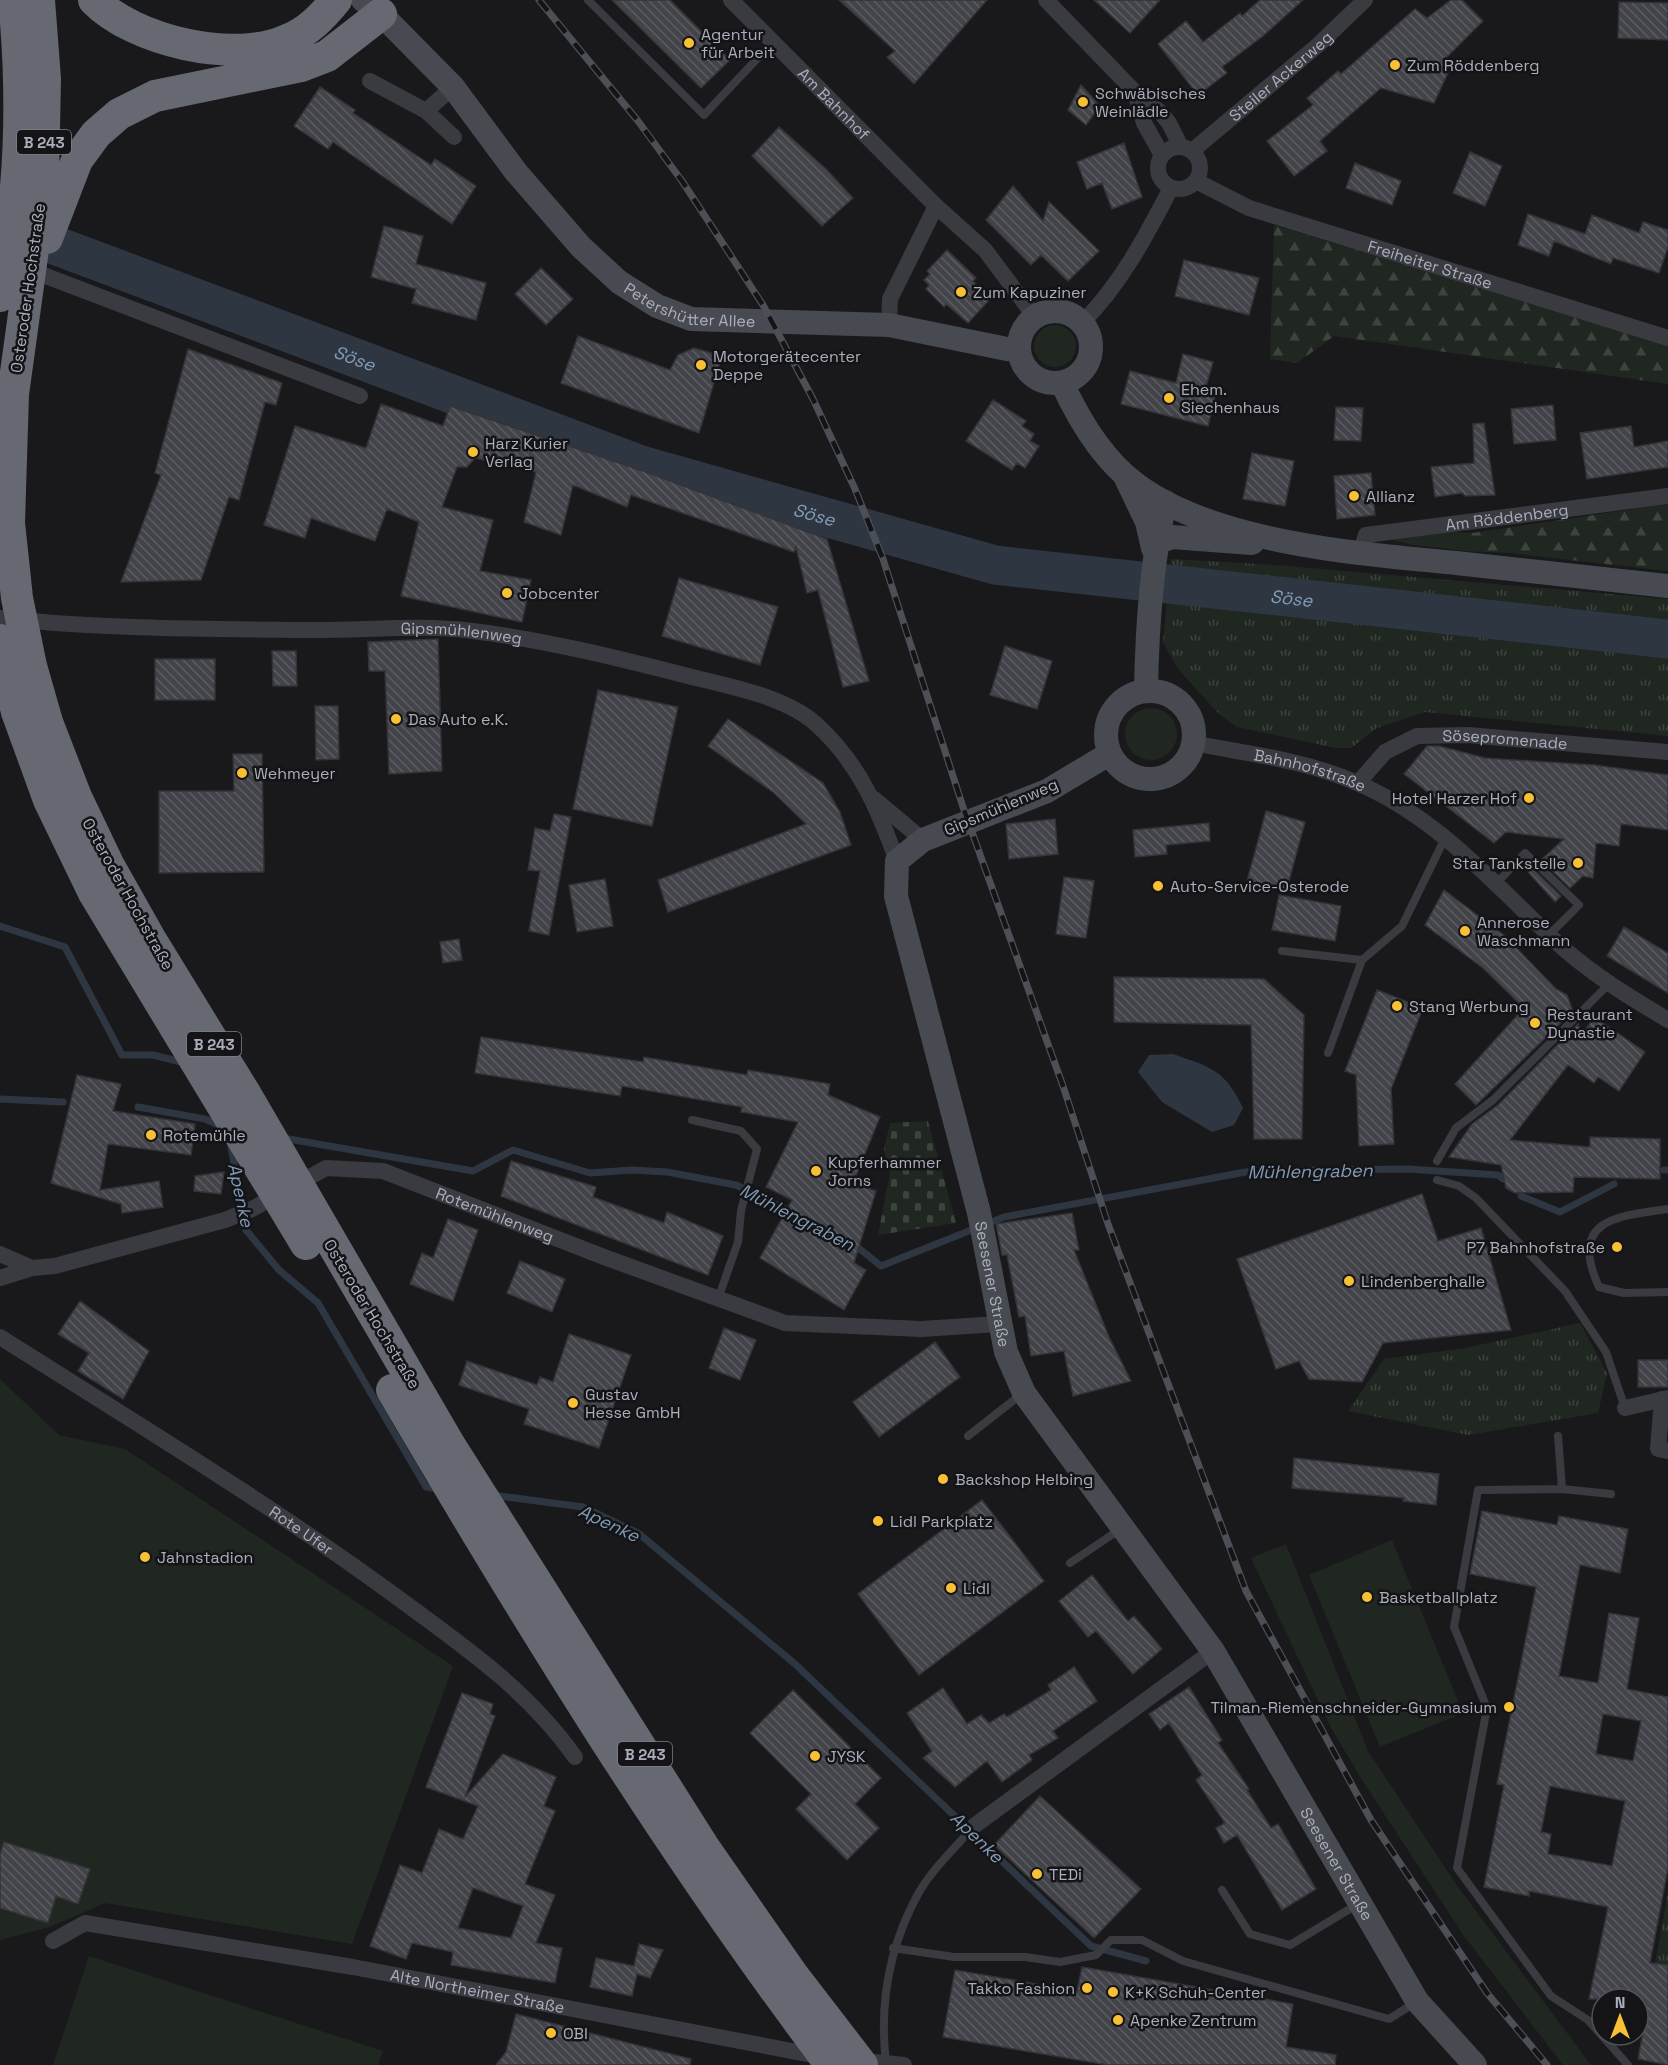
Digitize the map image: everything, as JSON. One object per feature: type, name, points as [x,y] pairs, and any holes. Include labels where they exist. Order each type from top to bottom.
[{"type":"highway","name":"Osteroder Hochstraße","points":[[0,296],[13,227],[20,166],[14,0]]},
{"type":"highway","name":"Osteroder Hochstraße","points":[[39,0],[45,79],[43,177],[13,394],[9,523],[17,598],[31,666],[47,722],[76,797],[108,864],[449,1444],[493,1536]]},
{"type":"highway","points":[[94,0],[125,22],[179,43],[216,49],[258,61],[301,66],[327,56],[372,5]]},
{"type":"highway","points":[[29,284],[76,160],[96,134],[119,114],[155,96],[258,61],[321,18],[336,0]]},
{"type":"highway","name":"Osteroder Hochstraße","points":[[0,640],[17,712],[49,800],[94,893],[304,1240],[493,1536]]},
{"type":"highway","name":"B 243","points":[[493,1536],[679,1854],[781,1979],[874,2064]]},
{"type":"highway","name":"B 243","points":[[781,1979],[831,2065]]},
{"type":"street","name":"Am Bahnhof","points":[[731,0],[936,206],[985,250],[1035,317]]},
{"type":"street","points":[[1046,0],[1135,92],[1169,123],[1200,165],[1196,181],[1184,188],[1171,188],[1165,184],[1158,173],[1162,155],[1144,123],[1135,92]]},
{"type":"street","name":"Steiler Ackerweg","points":[[1162,155],[1174,147],[1186,149],[1318,45],[1365,0]]},
{"type":"street","name":"Petershütter Allee","points":[[372,5],[453,87],[516,172],[581,247],[619,282],[657,306],[691,319],[889,325],[1007,349],[1018,349]]},
{"type":"street","points":[[370,81],[426,111],[454,136]]},
{"type":"street","points":[[426,111],[453,87]]},
{"type":"street","name":"Freiheiter Straße","points":[[1196,181],[1258,211],[1668,338]]},
{"type":"street","points":[[1082,323],[1103,302],[1134,256],[1171,188]]},
{"type":"street","points":[[889,325],[890,299],[936,206]]},
{"type":"street","points":[[0,258],[360,396]]},
{"type":"street","points":[[1060,311],[1082,323],[1090,338],[1091,355],[1078,376],[1062,383],[1041,381],[1032,376],[1020,359],[1018,349],[1022,331],[1035,317],[1043,313],[1060,311]]},
{"type":"street","points":[[1062,383],[1095,440],[1125,475],[1165,502],[1213,522],[1291,541],[1360,554],[1668,586]]},
{"type":"street","points":[[1125,475],[1147,522],[1155,548]]},
{"type":"street","name":"Am Röddenberg","points":[[1360,554],[1366,535],[1668,496]]},
{"type":"street","points":[[1146,691],[1148,620],[1155,548],[1165,502]]},
{"type":"street","points":[[1155,548],[1172,537],[1254,543],[1291,541]]},
{"type":"street","name":"Gipsmühlenweg","points":[[0,618],[94,626],[306,630],[426,628],[473,631],[527,640],[745,690],[785,706],[816,723],[837,747],[873,798],[897,861],[923,840],[1047,791],[1109,754]]},
{"type":"street","points":[[1146,691],[1166,694],[1176,699],[1188,712],[1192,722],[1193,743],[1182,765],[1172,774],[1158,779],[1133,777],[1122,770],[1109,754],[1106,726],[1111,713],[1122,700],[1146,691]]},
{"type":"street","name":"Sösepromenade","points":[[1358,783],[1385,752],[1417,736],[1468,735],[1668,752]]},
{"type":"street","name":"Bahnhofstraße","points":[[1193,743],[1277,757],[1358,783],[1445,838],[1549,935],[1609,984],[1668,1020]]},
{"type":"street","name":"Gipsmühlenweg","points":[[873,798],[923,840]]},
{"type":"street","name":"Seesener Straße","points":[[897,861],[896,896],[979,1213],[1006,1352],[1024,1393],[1213,1652],[1417,2001],[1475,2065]]},
{"type":"street","name":"Rotemühlenweg","points":[[0,1278],[32,1268],[55,1266],[225,1220],[252,1209],[326,1168],[383,1172],[786,1323],[921,1329],[999,1324]]},
{"type":"street","points":[[0,1254],[32,1268]]},
{"type":"street","name":"Rote Ufer","points":[[0,1336],[342,1557],[467,1649],[527,1698],[549,1721],[575,1758]]},
{"type":"street","points":[[1625,1408],[1665,1399],[1658,1449],[1668,1451]]},
{"type":"street","points":[[970,1830],[1213,1652]]},
{"type":"street","name":"Alte Northeimer Straße","points":[[53,1941],[85,1923],[353,1967],[757,2042],[811,2055],[874,2064],[904,2065]]},
{"type":"lane","points":[[588,0],[704,115],[773,41]]},
{"type":"lane","points":[[1328,1053],[1362,960],[1402,926],[1445,838]]},
{"type":"lane","points":[[1496,884],[1525,853],[1566,892],[1579,905],[1549,935]]},
{"type":"lane","points":[[1282,951],[1362,960]]},
{"type":"lane","points":[[1437,1161],[1456,1128],[1493,1101],[1609,984]]},
{"type":"lane","points":[[692,1120],[741,1131],[757,1149],[752,1176],[743,1204],[738,1242],[718,1299]]},
{"type":"lane","points":[[1437,1180],[1459,1186],[1476,1198],[1565,1291],[1606,1352],[1625,1408]]},
{"type":"lane","points":[[1668,1209],[1618,1216],[1599,1226],[1589,1248],[1588,1263],[1599,1287],[1624,1293],[1668,1292]]},
{"type":"lane","points":[[968,1436],[1024,1393]]},
{"type":"lane","points":[[1558,1436],[1562,1489]]},
{"type":"lane","points":[[1611,1494],[1562,1489],[1479,1490],[1454,1627],[1487,1708],[1457,1868],[1551,1996],[1588,2020],[1628,2065]]},
{"type":"lane","points":[[1070,1563],[1123,1527]]},
{"type":"lane","points":[[874,2064],[882,2028],[884,1997],[893,1948],[919,1892],[970,1830]]},
{"type":"lane","points":[[1222,1890],[1250,1934],[1290,1945],[1360,1903]]},
{"type":"lane","points":[[893,1948],[954,1957],[1025,1957],[1060,1962],[1096,1955],[1111,1940],[1142,1940],[1183,1961],[1389,2019],[1417,2001]]},
{"type":"green space","points":[[1274,225],[1668,344],[1668,384],[1334,336],[1297,363],[1270,359]]},
{"type":"green space","points":[[1055,325],[1070,331],[1076,346],[1070,361],[1055,367],[1040,361],[1034,346],[1040,331]]},
{"type":"green space","points":[[1668,504],[1668,571],[1509,553],[1466,551],[1472,533]]},
{"type":"green space","points":[[1435,531],[1472,533],[1466,551],[1412,545],[1386,538]]},
{"type":"green space","points":[[1171,559],[1275,565],[1668,599],[1668,736],[1425,712],[1377,728],[1351,748],[1336,748],[1237,727],[1220,715],[1178,669],[1163,642]]},
{"type":"green space","points":[[1151,708],[1165,712],[1173,720],[1177,734],[1173,748],[1165,756],[1151,760],[1137,756],[1129,748],[1125,734],[1129,720],[1137,712]]},
{"type":"green space","points":[[928,1121],[956,1223],[878,1235],[890,1173],[884,1150],[890,1123]]},
{"type":"green space","points":[[1580,1323],[1607,1373],[1598,1413],[1468,1435],[1348,1411],[1384,1359],[1465,1348]]},
{"type":"green space","name":"Jahnstadion","points":[[0,1379],[59,1435],[125,1449],[453,1666],[352,1944],[105,1903],[50,1927],[0,1940]]},
{"type":"green space","points":[[1392,1540],[1463,1713],[1380,1747],[1309,1575]]},
{"type":"green space","points":[[1286,1544],[1368,1751],[1458,1887],[1591,2065],[1563,2065],[1464,1936],[1364,1783],[1331,1728],[1251,1558]]},
{"type":"green space","points":[[1668,1893],[1668,2021],[1650,2013],[1650,1990]]},
{"type":"green space","points":[[89,1956],[383,2051],[378,2065],[53,2065]]},
{"type":"shaded area","points":[[1173,1054],[1207,1067],[1223,1077],[1230,1085],[1243,1108],[1234,1125],[1212,1132],[1162,1102],[1138,1072],[1149,1055]]},
{"type":"building","points":[[612,0],[670,0],[730,60],[701,88]]},
{"type":"building","points":[[839,0],[987,0],[914,84],[887,57],[895,51]]},
{"type":"building","points":[[1094,0],[1160,0],[1130,33]]},
{"type":"building","points":[[1260,0],[1303,0],[1263,36],[1222,67],[1227,73],[1198,95],[1158,44],[1186,21],[1203,42],[1240,13],[1242,16]]},
{"type":"building","points":[[1451,0],[1462,0],[1483,21],[1445,59],[1453,62],[1434,103],[1381,88],[1320,141],[1327,151],[1294,176],[1267,141],[1313,105],[1307,98],[1338,71],[1341,74],[1415,9],[1427,18]]},
{"type":"building","points":[[1619,2],[1668,3],[1668,40],[1618,38]]},
{"type":"building","points":[[1081,85],[1100,106],[1086,125],[1068,110]]},
{"type":"building","points":[[320,87],[355,110],[353,113],[431,165],[435,159],[476,186],[452,224],[333,142],[328,149],[294,126]]},
{"type":"building","points":[[779,127],[826,169],[853,198],[822,226],[752,156]]},
{"type":"building","points":[[1124,143],[1142,197],[1112,209],[1102,183],[1087,189],[1077,162]]},
{"type":"building","points":[[1470,152],[1502,166],[1485,206],[1453,193]]},
{"type":"building","points":[[1355,163],[1401,181],[1392,205],[1346,188]]},
{"type":"building","points":[[1013,186],[1043,221],[1049,202],[1099,251],[1068,281],[1041,255],[1031,265],[986,220]]},
{"type":"building","points":[[1528,214],[1585,234],[1592,215],[1639,233],[1643,222],[1668,230],[1668,247],[1659,273],[1613,258],[1611,264],[1554,241],[1549,256],[1518,245]]},
{"type":"building","points":[[384,226],[423,236],[416,264],[486,283],[476,320],[412,303],[416,289],[371,277]]},
{"type":"building","points":[[947,250],[976,278],[973,281],[990,299],[968,323],[946,304],[944,307],[926,289],[929,285],[924,280],[930,274],[927,271]]},
{"type":"building","points":[[1184,260],[1259,278],[1249,315],[1175,296]]},
{"type":"building","points":[[541,268],[573,299],[546,325],[515,294]]},
{"type":"building","points":[[578,336],[670,370],[678,355],[694,348],[722,356],[699,433],[561,383]]},
{"type":"building","points":[[188,349],[282,383],[276,405],[265,402],[239,500],[229,497],[201,580],[121,582],[161,475],[155,473]]},
{"type":"building","name":"Ehem. Siechenhaus","points":[[1183,354],[1213,362],[1205,390],[1216,393],[1208,426],[1121,404],[1130,371],[1176,383]]},
{"type":"building","points":[[993,400],[1026,421],[1022,426],[1034,434],[1030,441],[1039,446],[1025,468],[1017,463],[1012,470],[966,441]]},
{"type":"building","points":[[381,404],[443,426],[450,406],[643,471],[827,539],[869,681],[843,687],[818,590],[807,593],[796,547],[794,552],[631,495],[627,507],[573,485],[561,535],[524,522],[536,472],[475,458],[467,467],[457,467],[442,507],[493,520],[480,571],[531,580],[522,622],[401,596],[419,522],[387,509],[375,541],[311,518],[305,538],[264,525],[295,426],[366,448]]},
{"type":"building","points":[[1553,405],[1556,440],[1514,444],[1511,409]]},
{"type":"building","points":[[1336,407],[1363,408],[1361,441],[1334,440]]},
{"type":"building","points":[[1484,423],[1495,495],[1465,496],[1462,493],[1435,497],[1431,467],[1474,463],[1473,424]]},
{"type":"building","points":[[1631,426],[1634,447],[1668,441],[1668,467],[1587,479],[1580,433]]},
{"type":"building","points":[[1252,453],[1294,461],[1285,506],[1243,499]]},
{"type":"building","name":"Allianz","points":[[1371,473],[1375,515],[1337,519],[1334,476]]},
{"type":"building","points":[[679,578],[778,607],[760,665],[662,636]]},
{"type":"building","points":[[438,639],[442,771],[389,774],[385,671],[369,671],[368,642]]},
{"type":"building","points":[[1005,646],[1052,661],[1037,709],[990,695]]},
{"type":"building","points":[[272,651],[296,651],[297,686],[273,686]]},
{"type":"building","points":[[155,659],[215,659],[215,700],[155,700]]},
{"type":"building","points":[[598,690],[678,707],[652,826],[573,809]]},
{"type":"building","points":[[315,706],[338,706],[339,759],[316,760]]},
{"type":"building","points":[[728,719],[823,783],[840,812],[851,845],[668,912],[658,880],[806,824],[774,793],[708,746]]},
{"type":"building","name":"Hotel Harzer Hof","points":[[1427,746],[1439,746],[1485,758],[1594,765],[1668,775],[1668,830],[1621,824],[1619,846],[1596,843],[1593,878],[1583,876],[1570,888],[1541,860],[1564,839],[1506,832],[1494,843],[1404,774]]},
{"type":"building","points":[[233,754],[262,754],[264,872],[159,873],[159,791],[234,791]]},
{"type":"building","points":[[1266,811],[1305,822],[1286,892],[1247,881]]},
{"type":"building","points":[[554,814],[571,817],[549,935],[529,931],[540,871],[528,870],[535,828],[550,831]]},
{"type":"building","points":[[1055,819],[1058,854],[1009,859],[1006,824]]},
{"type":"building","points":[[1209,823],[1210,841],[1166,845],[1167,854],[1135,857],[1133,830]]},
{"type":"building","points":[[1532,868],[1561,896],[1555,902],[1528,872]]},
{"type":"building","points":[[1064,877],[1094,881],[1086,938],[1056,934]]},
{"type":"building","points":[[605,879],[613,926],[577,932],[569,885]]},
{"type":"building","points":[[1444,890],[1505,936],[1556,989],[1567,995],[1573,1011],[1476,1105],[1455,1084],[1524,1008],[1483,968],[1425,925]]},
{"type":"building","points":[[1279,895],[1341,906],[1335,941],[1272,930]]},
{"type":"building","points":[[1624,927],[1668,953],[1668,993],[1607,956]]},
{"type":"building","points":[[459,939],[462,960],[443,963],[440,942]]},
{"type":"building","points":[[1114,977],[1264,979],[1304,1015],[1302,1139],[1254,1139],[1251,1025],[1114,1022]]},
{"type":"building","points":[[1377,990],[1423,1008],[1391,1089],[1394,1144],[1359,1146],[1356,1075],[1345,1071]]},
{"type":"building","points":[[1594,1017],[1645,1052],[1619,1091],[1598,1077],[1594,1083],[1568,1065],[1510,1140],[1590,1147],[1590,1137],[1660,1139],[1660,1179],[1574,1177],[1573,1192],[1515,1193],[1506,1188],[1501,1165],[1449,1157],[1472,1124],[1498,1105],[1578,1024],[1582,1035]]},
{"type":"building","points":[[481,1037],[643,1062],[644,1057],[747,1075],[748,1070],[830,1084],[828,1095],[880,1117],[853,1183],[876,1191],[854,1263],[866,1270],[844,1310],[760,1258],[792,1200],[766,1187],[798,1122],[741,1112],[742,1107],[622,1086],[620,1096],[475,1073]]},
{"type":"building","points":[[77,1075],[121,1084],[113,1111],[195,1124],[191,1155],[108,1144],[100,1190],[159,1181],[163,1207],[122,1213],[121,1204],[51,1183]]},
{"type":"building","points":[[511,1161],[596,1187],[593,1197],[664,1223],[667,1212],[723,1236],[708,1275],[501,1196]]},
{"type":"building","points":[[224,1172],[221,1194],[194,1191],[195,1176]]},
{"type":"building","name":"Lindenberghalle","points":[[1422,1194],[1438,1241],[1481,1228],[1511,1330],[1383,1343],[1362,1382],[1309,1379],[1299,1361],[1276,1369],[1237,1259]]},
{"type":"building","points":[[1072,1213],[1079,1250],[1074,1250],[1109,1337],[1131,1381],[1073,1396],[1064,1351],[1031,1356],[1025,1316],[1019,1317],[1007,1255],[1002,1255],[996,1224]]},
{"type":"building","points":[[448,1219],[478,1230],[453,1301],[410,1284],[422,1253],[433,1258]]},
{"type":"building","points":[[520,1261],[565,1279],[552,1312],[507,1293]]},
{"type":"building","points":[[80,1301],[149,1351],[123,1399],[78,1371],[89,1353],[58,1334]]},
{"type":"building","points":[[724,1328],[756,1340],[740,1380],[709,1368]]},
{"type":"building","name":"Gustav Hesse GmbH","points":[[569,1334],[631,1355],[599,1448],[524,1424],[529,1409],[459,1385],[467,1361],[537,1385],[540,1377],[553,1382]]},
{"type":"building","points":[[935,1342],[960,1377],[879,1437],[853,1402]]},
{"type":"building","points":[[1638,1360],[1668,1360],[1668,1387],[1638,1387]]},
{"type":"building","points":[[1294,1458],[1439,1474],[1436,1505],[1403,1501],[1404,1498],[1292,1488]]},
{"type":"building","name":"Lidl","points":[[982,1500],[1044,1581],[919,1675],[858,1594]]},
{"type":"building","points":[[1482,1511],[1557,1525],[1559,1516],[1628,1529],[1620,1573],[1580,1565],[1559,1676],[1598,1683],[1609,1613],[1639,1618],[1627,1689],[1668,1697],[1668,1868],[1650,1963],[1668,1965],[1668,2065],[1638,2059],[1640,2047],[1650,2047],[1650,1987],[1591,1987],[1608,1907],[1529,1891],[1529,1896],[1484,1887],[1504,1785],[1497,1784],[1536,1587],[1470,1574]],"holes":[[[1603,1714],[1641,1721],[1633,1761],[1596,1754]],[[1550,1786],[1625,1801],[1612,1866],[1548,1854],[1551,1834],[1541,1832]]]},
{"type":"building","points":[[1092,1575],[1128,1621],[1134,1616],[1162,1649],[1133,1674],[1096,1631],[1088,1637],[1059,1601]]},
{"type":"building","points":[[1074,1667],[1097,1701],[1053,1731],[1058,1738],[1029,1755],[1032,1760],[1002,1782],[987,1761],[955,1787],[923,1758],[932,1751],[907,1713],[943,1688],[967,1724],[981,1715],[989,1723],[1004,1714],[1007,1717],[1051,1690],[1048,1685]]},
{"type":"building","points":[[1189,1687],[1222,1740],[1218,1743],[1249,1789],[1247,1790],[1271,1828],[1278,1824],[1316,1889],[1282,1910],[1237,1835],[1224,1843],[1216,1828],[1225,1823],[1196,1780],[1202,1775],[1169,1723],[1160,1730],[1149,1714]]},
{"type":"building","name":"JYSK","points":[[793,1690],[881,1778],[855,1804],[879,1828],[847,1860],[796,1809],[811,1794],[750,1733]]},
{"type":"building","points":[[462,1693],[493,1704],[490,1714],[495,1716],[465,1797],[503,1754],[556,1777],[544,1806],[555,1811],[525,1884],[555,1895],[536,1943],[562,1948],[555,1983],[451,1965],[453,1952],[412,1943],[406,1959],[370,1946],[400,1865],[422,1873],[439,1829],[463,1839],[478,1806],[426,1787]],"holes":[[[473,1888],[523,1906],[511,1938],[458,1928]]]},
{"type":"building","points":[[1040,1796],[1141,1889],[1094,1938],[994,1845]]},
{"type":"building","points":[[4,1842],[90,1869],[78,1904],[56,1896],[48,1923],[0,1908],[0,1854]]},
{"type":"building","points":[[639,1944],[663,1950],[650,1978],[637,1974],[632,1996],[590,1987],[596,1958],[634,1966]]},
{"type":"building","name":"Apenke Zentrum","points":[[1082,1967],[1293,2004],[1286,2047],[1336,2055],[1335,2065],[1108,2065],[943,2037],[955,1970],[1077,1991]]},
{"type":"building","name":"OBI","points":[[516,2014],[691,2059],[690,2065],[496,2065],[506,2052]]},
{"type":"waterway","name":"Söse","points":[[9,228],[641,465],[995,565],[1668,639]]},
{"type":"waterway","name":"Mühlengraben","points":[[0,926],[65,947],[122,1055],[153,1055],[185,1063]]},
{"type":"waterway","name":"Apenke","points":[[0,1099],[63,1102]]},
{"type":"waterway","name":"Apenke","points":[[138,1107],[205,1119],[223,1127]]},
{"type":"waterway","name":"Mühlengraben","points":[[283,1138],[473,1171],[513,1150],[590,1173],[632,1170],[667,1172],[736,1185],[793,1213]]},
{"type":"waterway","name":"Apenke","points":[[230,1141],[246,1230],[279,1270],[318,1303],[426,1487],[439,1489]]},
{"type":"waterway","name":"Mühlengraben","points":[[851,1242],[881,1266],[1004,1217],[1251,1171],[1408,1169],[1498,1175],[1503,1179]]},
{"type":"waterway","name":"Mühlengraben","points":[[1521,1196],[1560,1212],[1614,1184]]},
{"type":"waterway","name":"Apenke","points":[[492,1495],[583,1507],[638,1533],[795,1664],[1091,1946],[1146,1961]]},
{"type":"railway","points":[[539,0],[638,121],[682,181],[763,305],[813,399],[855,489],[883,559],[963,807],[1063,1086],[1108,1224],[1246,1591],[1371,1820],[1487,1993],[1547,2065]]},
{"type":"place","name":"Agentur für Arbeit","points":[[689,43]]},
{"type":"place","name":"Zum Röddenberg","points":[[1395,65]]},
{"type":"place","name":"Schwäbisches Weinlädle","points":[[1083,102]]},
{"type":"place","name":"Zum Kapuziner","points":[[961,292]]},
{"type":"place","name":"Motorgerätecenter Deppe","points":[[701,365]]},
{"type":"place","name":"Ehem. Siechenhaus","points":[[1169,398]]},
{"type":"place","name":"Harz Kurier Verlag","points":[[473,452]]},
{"type":"place","name":"Allianz","points":[[1354,496]]},
{"type":"place","name":"Jobcenter","points":[[507,593]]},
{"type":"place","name":"Das Auto e.K.","points":[[396,719]]},
{"type":"place","name":"Wehmeyer","points":[[242,773]]},
{"type":"place","name":"Hotel Harzer Hof","points":[[1529,798]]},
{"type":"place","name":"Star Tankstelle","points":[[1578,863]]},
{"type":"place","name":"Auto-Service-Osterode","points":[[1158,886]]},
{"type":"place","name":"Annerose Waschmann","points":[[1465,931]]},
{"type":"place","name":"Stang Werbung","points":[[1397,1006]]},
{"type":"place","name":"Restaurant Dynastie","points":[[1535,1023]]},
{"type":"place","name":"Rotemühle","points":[[151,1135]]},
{"type":"place","name":"Kupferhammer Jorns","points":[[816,1171]]},
{"type":"place","name":"P7 Bahnhofstraße","points":[[1617,1247]]},
{"type":"place","name":"Lindenberghalle","points":[[1349,1281]]},
{"type":"place","name":"Gustav Hesse GmbH","points":[[573,1403]]},
{"type":"place","name":"Backshop Helbing","points":[[943,1479]]},
{"type":"place","name":"Lidl Parkplatz","points":[[878,1521]]},
{"type":"place","name":"Jahnstadion","points":[[145,1557]]},
{"type":"place","name":"Lidl","points":[[951,1588]]},
{"type":"place","name":"Basketballplatz","points":[[1367,1597]]},
{"type":"place","name":"Tilman-Riemenschneider-Gymnasium","points":[[1509,1707]]},
{"type":"place","name":"JYSK","points":[[815,1756]]},
{"type":"place","name":"TEDi","points":[[1037,1874]]},
{"type":"place","name":"Takko Fashion","points":[[1087,1988]]},
{"type":"place","name":"K+K Schuh-Center","points":[[1113,1992]]},
{"type":"place","name":"Apenke Zentrum","points":[[1118,2020]]},
{"type":"place","name":"OBI","points":[[551,2033]]}]
